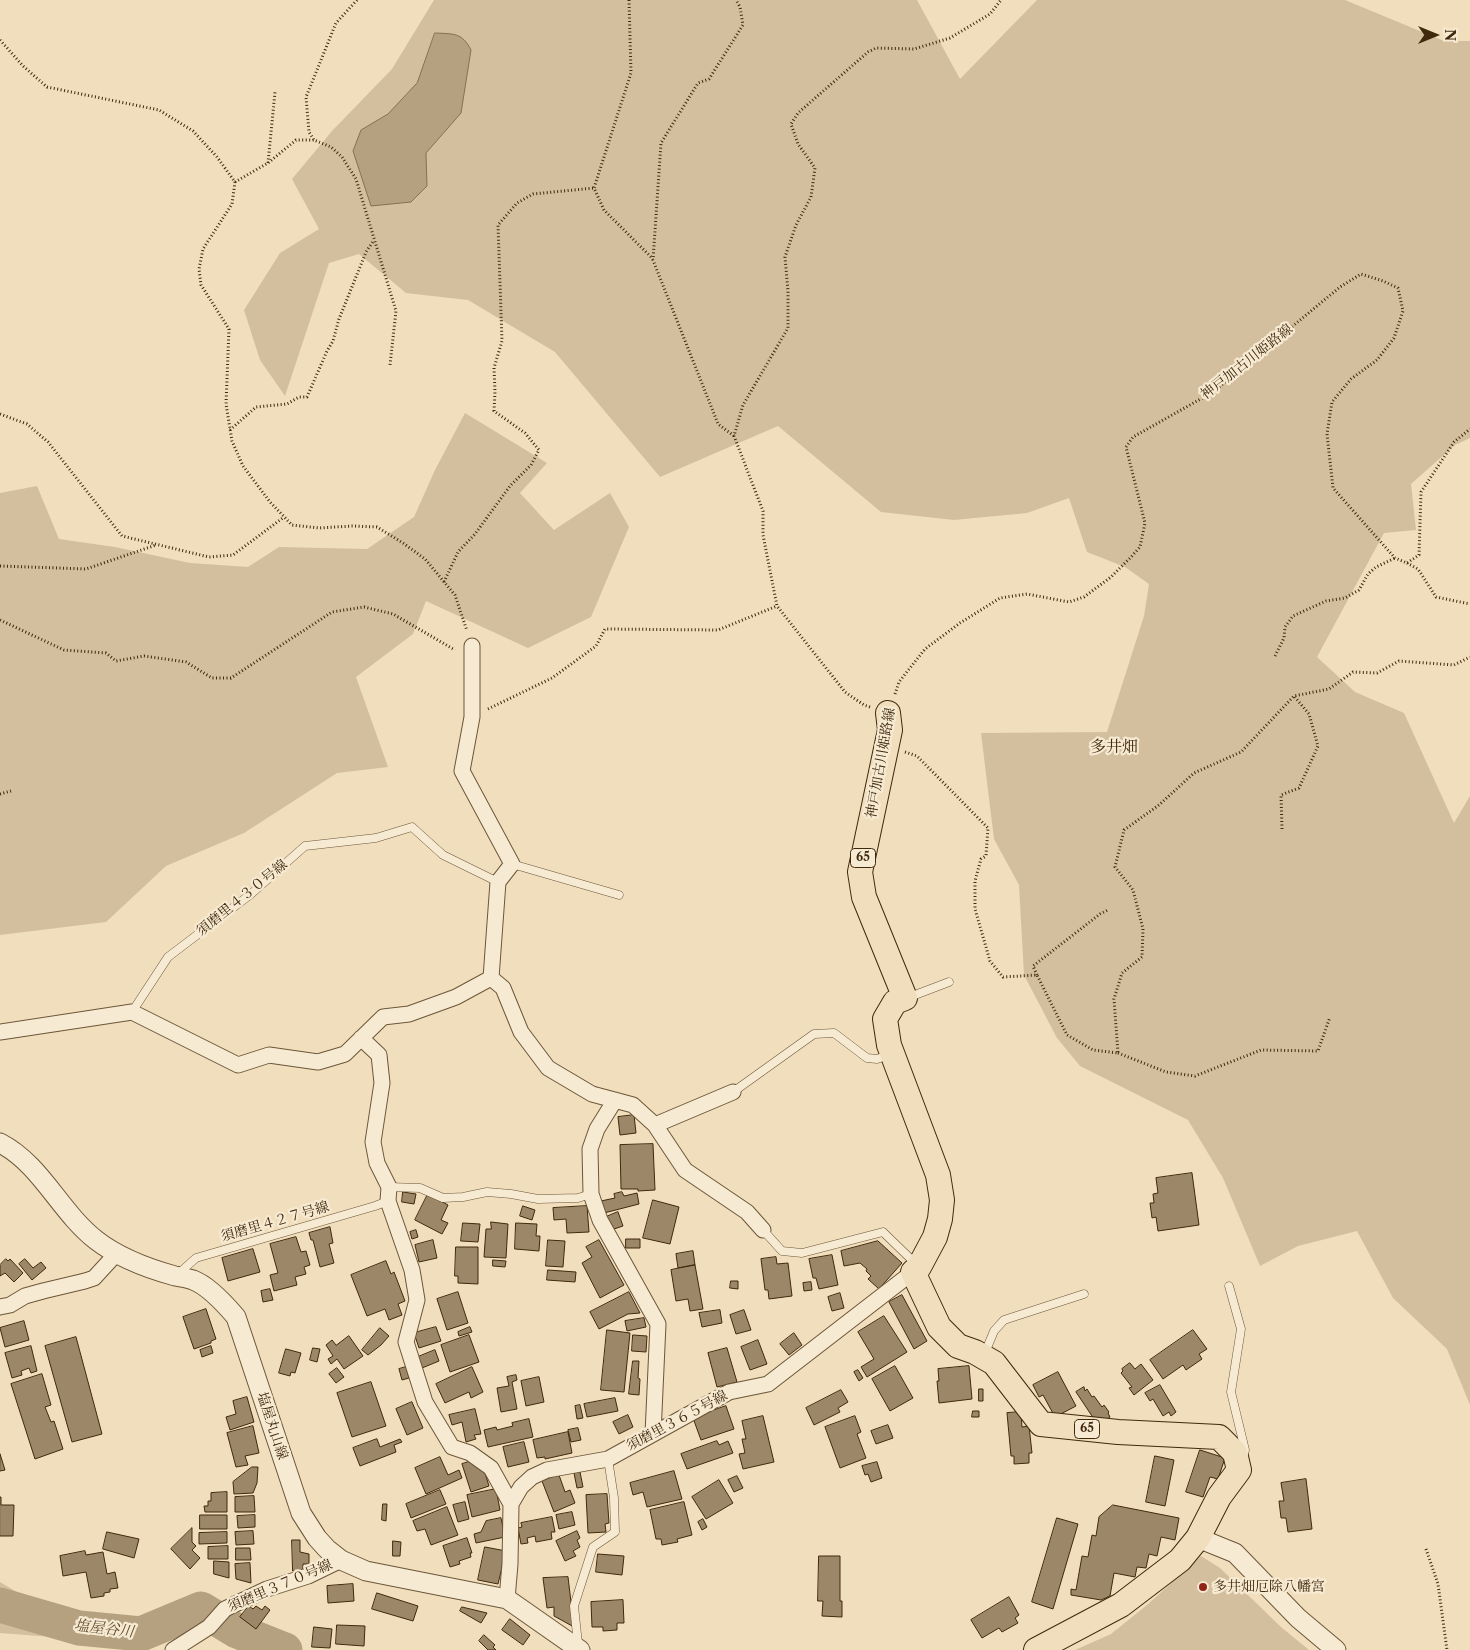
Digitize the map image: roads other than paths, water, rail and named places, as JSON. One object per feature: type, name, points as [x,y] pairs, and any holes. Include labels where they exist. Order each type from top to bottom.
[{"type":"main road","name":"神戸加古川姫路線","points":[[888,713],[890,730],[860,872],[864,897],[905,998]]},
{"type":"main road","points":[[905,998],[895,1002],[885,1019],[889,1044],[938,1175],[942,1200],[940,1219],[934,1237],[916,1270]]},
{"type":"main road","name":"65","points":[[916,1270],[939,1327],[958,1346],[975,1352],[994,1363],[1041,1424],[1118,1432],[1219,1437],[1235,1453],[1239,1470]]},
{"type":"main road","points":[[1036,1650],[1121,1605],[1180,1560],[1198,1538],[1219,1498],[1239,1470]]},
{"type":"street","points":[[472,653],[472,717],[462,771],[512,864],[498,882],[491,978]]},
{"type":"street","points":[[0,1032],[132,1012],[238,1065],[269,1055],[318,1062],[345,1054],[383,1017],[409,1014],[456,997],[491,978]]},
{"type":"street","points":[[491,978],[503,988],[521,1032],[548,1068],[592,1094],[633,1105],[656,1125],[685,1170],[747,1212],[763,1230]]},
{"type":"street","points":[[361,1038],[379,1055],[382,1083],[373,1142],[377,1163],[412,1270],[417,1300],[406,1342],[425,1402],[452,1447],[470,1453],[491,1468],[511,1504],[510,1564],[507,1598]]},
{"type":"street","points":[[656,1125],[733,1092]]},
{"type":"street","points":[[615,1100],[597,1129],[590,1148],[591,1194],[600,1220],[658,1324],[653,1434]]},
{"type":"street","name":"塩屋丸山線","points":[[0,1143],[28,1163],[84,1230],[116,1254],[135,1263],[194,1280],[221,1300],[236,1317],[301,1513],[317,1538],[327,1549],[342,1560],[366,1571],[507,1598],[579,1649]]},
{"type":"street","points":[[0,1307],[10,1305],[34,1293],[85,1282],[94,1278],[116,1254]]},
{"type":"street","name":"須磨里３６５号線","points":[[511,1504],[521,1487],[532,1477],[547,1470],[608,1459],[729,1392],[768,1384],[916,1270]]},
{"type":"street","points":[[1198,1538],[1235,1553],[1298,1618],[1336,1650]]},
{"type":"street","name":"須磨里３７０号線","points":[[173,1650],[209,1627],[225,1609],[267,1589],[308,1576],[342,1560]]},
{"type":"lane","name":"須磨里４３０号線","points":[[132,1012],[168,957],[251,894],[305,846],[376,838],[412,827],[443,855],[498,882]]},
{"type":"lane","points":[[512,864],[619,895]]},
{"type":"lane","points":[[905,998],[949,982]]},
{"type":"lane","points":[[733,1092],[814,1034],[834,1033],[867,1058],[877,1059],[893,1053]]},
{"type":"lane","name":"須磨里４２７号線","points":[[175,1276],[196,1258],[388,1194],[420,1188],[443,1198],[463,1197],[487,1192],[538,1199],[578,1198],[591,1194]]},
{"type":"lane","points":[[763,1230],[782,1251],[802,1253],[882,1232],[916,1270]]},
{"type":"lane","points":[[1229,1286],[1240,1329],[1231,1392],[1245,1450],[1239,1470]]},
{"type":"lane","points":[[983,1357],[994,1331],[1004,1320],[1084,1294]]},
{"type":"lane","points":[[579,1649],[574,1606],[592,1547],[615,1532],[614,1498],[608,1459]]},
{"type":"waterway","name":"塩屋谷川","points":[[0,1605],[79,1628],[141,1634],[201,1609],[237,1631],[285,1650]]},
{"type":"place","name":"多井畑厄除八幡宮","points":[[1203,1587]]},
{"type":"district","name":"多井畑","points":[[1114,747]]}]
